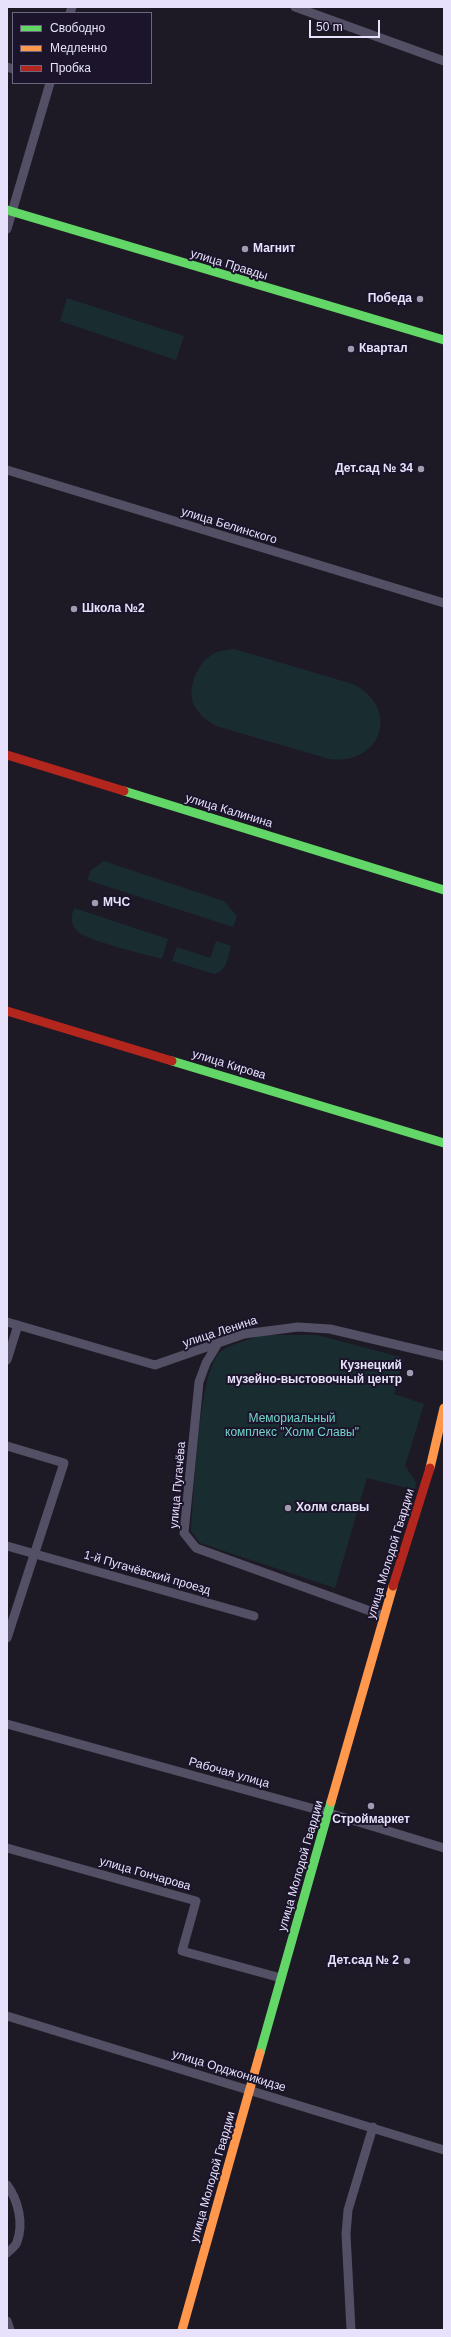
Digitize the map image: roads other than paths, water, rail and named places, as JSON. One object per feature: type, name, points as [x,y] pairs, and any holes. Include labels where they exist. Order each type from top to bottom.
[{"type":"street","points":[[295,7],[444,61]]},
{"type":"street","points":[[7,229],[9,211],[50,84]]},
{"type":"street","name":"улица Правды","points":[[9,211],[444,340]]},
{"type":"street","name":"улица Белинского","points":[[7,470],[444,603]]},
{"type":"street","name":"улица Калинина","points":[[7,755],[444,890]]},
{"type":"street","name":"улица Кирова","points":[[7,1011],[444,1143]]},
{"type":"street","name":"улица Ленина","points":[[7,1322],[155,1365],[217,1345],[244,1334],[298,1327],[330,1329],[444,1356]]},
{"type":"street","points":[[7,1360],[18,1325]]},
{"type":"street","name":"улица Пугачёва","points":[[217,1345],[206,1362],[199,1382],[184,1533],[196,1548],[384,1616]]},
{"type":"street","name":"улица Молодой Гвардии","points":[[182,2330],[384,1616],[441,1440],[444,1408]]},
{"type":"street","points":[[7,1446],[64,1463],[7,1638]]},
{"type":"street","name":"1-й Пугачёвский проезд","points":[[7,1546],[254,1616]]},
{"type":"street","name":"Рабочая улица","points":[[7,1724],[329,1813],[444,1848]]},
{"type":"street","name":"улица Гончарова","points":[[7,1848],[196,1901],[182,1951],[282,1978]]},
{"type":"street","name":"улица Орджоникидзе","points":[[7,2016],[250,2089],[444,2150]]},
{"type":"street","points":[[351,2330],[346,2234],[348,2210],[373,2127]]},
{"type":"street","points":[[7,2185],[12,2192],[20,2217],[17,2242],[7,2253]]},
{"type":"street","points":[[7,2321],[10,2330]]},
{"type":"place","name":"Магнит","points":[[245,249]]},
{"type":"place","name":"Победа","points":[[420,299]]},
{"type":"place","name":"Квартал","points":[[351,349]]},
{"type":"place","name":"Дет.сад № 34","points":[[421,469]]},
{"type":"place","name":"Школа №2","points":[[74,609]]},
{"type":"place","name":"МЧС","points":[[95,903]]},
{"type":"place","name":"Кузнецкий музейно-выстовочный центр","points":[[410,1373]]},
{"type":"place","name":"Холм славы","points":[[288,1508]]},
{"type":"place","name":"Строймаркет","points":[[371,1806]]},
{"type":"place","name":"Дет.сад № 2","points":[[407,1961]]},
{"type":"park label","name":"Мемориальный комплекс \"Холм Славы\"","points":[[292,1426]]}]
